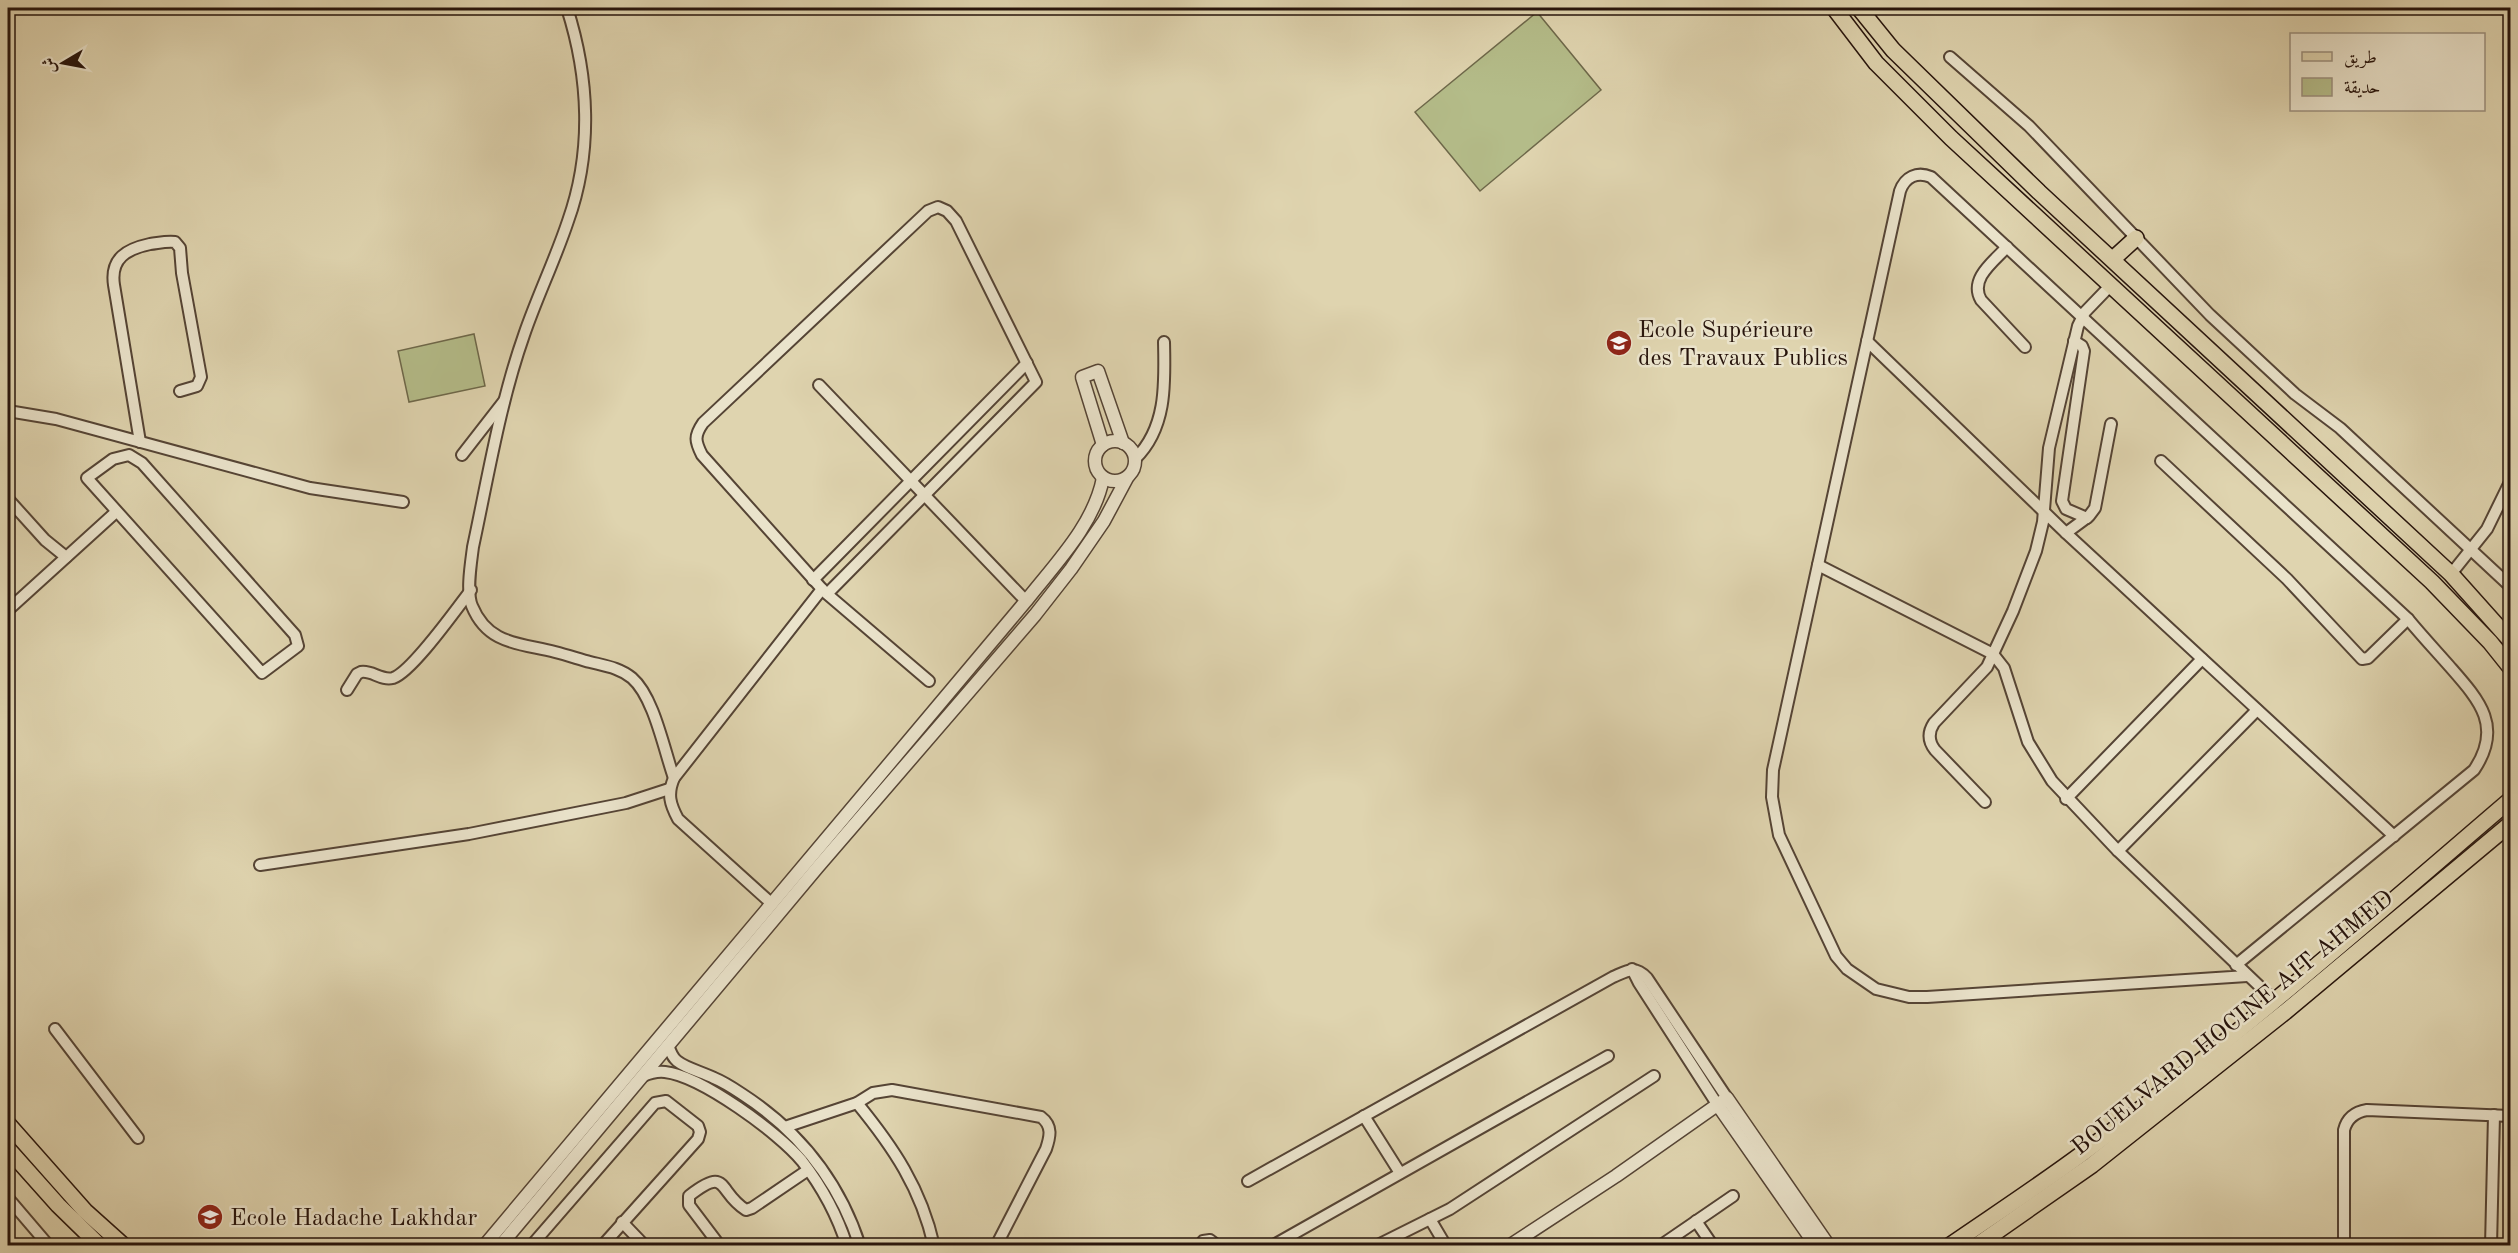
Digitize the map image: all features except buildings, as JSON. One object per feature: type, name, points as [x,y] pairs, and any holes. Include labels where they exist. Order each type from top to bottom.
[{"type":"main road","points":[[1834,8],[1876,63],[1951,138],[2432,582],[2511,667]]},
{"type":"main road","points":[[1859,8],[1893,50],[2039,192],[2451,574],[2511,640]]},
{"type":"main road","points":[[2113,259],[2136,238]]},
{"type":"main road","points":[[1949,1245],[2083,1153],[2275,1001],[2511,800]]},
{"type":"main road","name":"BOUELVARD HOCINE AIT AHMED","points":[[1976,1245],[2102,1157],[2285,1012],[2511,824]]},
{"type":"main road","points":[[8,1124],[85,1211],[124,1245]]},
{"type":"main road","points":[[8,1149],[58,1205],[100,1245]]},
{"type":"street","points":[[567,8],[581,55],[586,110],[578,188],[565,229],[524,335],[507,397],[473,547],[471,605],[484,625],[497,638],[520,646],[555,652],[621,670],[634,679],[651,706],[674,778]]},
{"type":"street","points":[[1950,57],[2029,126],[2210,315],[2263,365],[2340,428],[2511,586]]},
{"type":"street","points":[[2236,965],[2474,770],[2481,759],[2488,735],[2484,711],[2478,700],[2408,620],[1931,177],[1925,174],[1912,176],[1902,185],[1900,191],[1773,770],[1772,797],[1779,835],[1836,956],[1847,969],[1876,989],[1909,997],[2247,976]]},
{"type":"street","points":[[771,903],[678,819],[670,801],[669,789],[674,778],[824,592],[1036,382],[956,221],[947,211],[938,207],[928,211],[703,423],[696,433],[695,442],[702,455],[824,592],[929,681]]},
{"type":"street","points":[[140,442],[113,277],[113,270],[118,259],[126,251],[166,242],[174,242],[180,248],[182,273],[201,377],[197,386],[180,391]]},
{"type":"street","points":[[2007,247],[1980,276],[1977,291],[1980,300],[2025,347]]},
{"type":"street","points":[[1985,802],[1935,750],[1929,737],[1934,723],[1983,673],[2013,611],[2036,551],[2044,512],[2044,486],[2049,448],[2074,340],[2082,316],[2111,285]]},
{"type":"street","points":[[1867,340],[2066,533],[2394,836]]},
{"type":"street","points":[[2074,340],[2082,346],[2084,351],[2062,501],[2067,508],[2087,518]]},
{"type":"street","points":[[1135,459],[1146,449],[1162,411],[1165,378],[1164,342]]},
{"type":"street","points":[[813,580],[1027,363]]},
{"type":"street","points":[[1103,445],[1082,377],[1098,371],[1123,443]]},
{"type":"street","points":[[819,385],[1026,601]]},
{"type":"street","points":[[462,455],[507,397]]},
{"type":"street","points":[[8,411],[56,419],[281,481],[325,491],[403,502]]},
{"type":"street","points":[[2066,533],[2092,513],[2096,503],[2111,424]]},
{"type":"street","points":[[500,1245],[817,868],[1035,615],[1071,569],[1104,521],[1132,473],[1135,459],[1133,452],[1123,443],[1116,441],[1098,449],[1094,461],[1098,473],[1103,478],[1115,482],[1127,478]]},
{"type":"street","points":[[129,455],[142,463],[177,500],[295,635],[297,646],[262,673],[116,512],[87,478],[112,459],[129,455]]},
{"type":"street","points":[[2161,460],[2287,579],[2362,659],[2368,658],[2408,620]]},
{"type":"street","points":[[484,1245],[1026,601],[1056,563],[1095,506],[1103,478]]},
{"type":"street","points":[[2451,574],[2472,550],[2491,522],[2511,482]]},
{"type":"street","points":[[8,499],[45,540],[66,557]]},
{"type":"street","points":[[8,610],[116,512]]},
{"type":"street","points":[[1818,565],[1994,654],[2004,668],[2023,730],[2033,754],[2066,799],[2275,1001]]},
{"type":"street","points":[[347,690],[357,674],[361,672],[386,679],[401,673],[425,648],[471,590]]},
{"type":"street","points":[[2066,799],[2202,659]]},
{"type":"street","points":[[2118,851],[2257,710]]},
{"type":"street","points":[[260,866],[469,834],[626,803],[669,789]]},
{"type":"street","points":[[1248,1181],[1613,977],[1632,969],[1722,1101],[1829,1245]]},
{"type":"street","points":[[55,1029],[138,1138]]},
{"type":"street","points":[[668,1045],[677,1060],[743,1095],[803,1143],[828,1176],[853,1222],[860,1245]]},
{"type":"street","points":[[1272,1245],[1321,1220],[1608,1056]]},
{"type":"street","points":[[643,1076],[654,1072],[667,1072],[727,1100],[755,1118],[778,1138],[808,1170],[838,1220],[847,1245]]},
{"type":"street","points":[[1376,1245],[1431,1220],[1654,1076]]},
{"type":"street","points":[[785,1127],[857,1103],[873,1093],[892,1090],[1041,1117],[1046,1121],[1050,1132],[1046,1149],[996,1245]]},
{"type":"street","points":[[531,1245],[655,1103],[666,1101],[698,1126],[700,1132],[698,1139],[602,1245]]},
{"type":"street","points":[[1509,1245],[1617,1176],[1722,1101]]},
{"type":"street","points":[[1722,1101],[1816,1245]]},
{"type":"street","points":[[857,1103],[890,1144],[903,1165],[922,1207],[934,1245]]},
{"type":"street","points":[[2344,1245],[2344,1130],[2351,1117],[2367,1110],[2511,1116]]},
{"type":"street","points":[[2491,1245],[2494,1115]]},
{"type":"street","points":[[1364,1116],[1400,1173]]},
{"type":"street","points":[[720,1245],[689,1206],[690,1196],[708,1182],[713,1181],[720,1183],[746,1210],[752,1209],[808,1170]]},
{"type":"street","points":[[1660,1245],[1733,1196]]},
{"type":"street","points":[[8,1198],[49,1245]]},
{"type":"street","points":[[1431,1220],[1446,1245]]},
{"type":"street","points":[[1696,1221],[1713,1245]]},
{"type":"street","points":[[622,1222],[645,1245]]},
{"type":"street","points":[[1199,1245],[1203,1241],[1210,1240],[1218,1245]]},
{"type":"green space","points":[[1537,12],[1601,90],[1480,191],[1415,112]]},
{"type":"green space","points":[[474,334],[485,386],[409,402],[398,351]]},
{"type":"place","name":"Ecole Supérieure des Travaux Publics","points":[[1619,343]]},
{"type":"place","name":"Ecole Hadache Lakhdar","points":[[210,1217]]}]
